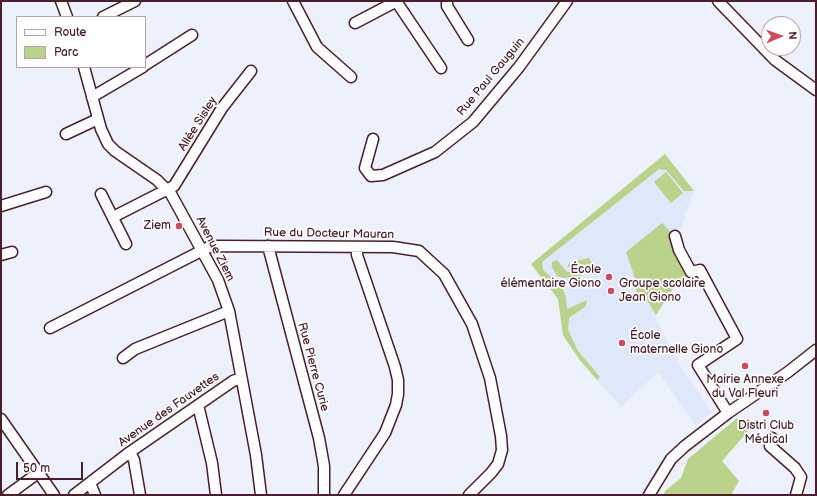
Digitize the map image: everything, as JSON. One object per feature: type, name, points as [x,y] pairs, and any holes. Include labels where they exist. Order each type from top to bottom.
[{"type":"street","points":[[61,1],[67,16]]},
{"type":"street","points":[[105,16],[136,1]]},
{"type":"street","points":[[293,1],[317,47],[352,77]]},
{"type":"street","points":[[355,23],[397,1],[441,68]]},
{"type":"street","points":[[447,1],[447,6],[468,40]]},
{"type":"street","name":"Rue Paul Gauguin","points":[[373,139],[365,168],[371,176],[383,175],[435,152],[473,122],[519,67],[567,1]]},
{"type":"street","points":[[718,1],[775,60],[816,90]]},
{"type":"street","points":[[146,65],[192,35]]},
{"type":"street","name":"Avenue Ziem","points":[[84,68],[104,137],[115,151],[157,180],[167,190],[218,280],[228,311],[256,455],[260,495]]},
{"type":"street","points":[[92,97],[141,68]]},
{"type":"street","name":"Allée Sisley","points":[[167,190],[174,186],[222,108],[251,71]]},
{"type":"street","points":[[66,134],[98,119]]},
{"type":"street","points":[[113,217],[167,190]]},
{"type":"street","points":[[1,206],[46,192]]},
{"type":"street","points":[[101,194],[126,244]]},
{"type":"street","points":[[675,236],[679,250],[690,272],[700,270],[737,339],[698,365],[728,413]]},
{"type":"street","name":"Rue du Docteur Mauran","points":[[50,328],[202,251],[218,246],[393,247],[419,251],[444,274],[472,324],[490,378],[501,436],[502,450],[498,464],[469,495]]},
{"type":"street","name":"Rue Pierre Curie","points":[[268,246],[319,438],[324,466],[324,495]]},
{"type":"street","points":[[344,495],[385,433],[396,405],[398,394],[398,380],[395,367],[357,255],[357,247]]},
{"type":"street","points":[[1,255],[12,252]]},
{"type":"street","points":[[123,358],[136,349],[228,311]]},
{"type":"street","points":[[649,495],[662,471],[678,452],[728,413],[788,372],[816,350]]},
{"type":"street","name":"Avenue des Fauvettes","points":[[74,495],[130,452],[234,381],[241,378]]},
{"type":"street","points":[[198,405],[212,463],[216,495]]},
{"type":"street","points":[[1,419],[54,495]]},
{"type":"street","points":[[772,438],[770,446],[795,468],[801,477],[796,495]]},
{"type":"street","points":[[130,452],[134,460],[140,495]]},
{"type":"street","points":[[8,495],[38,473]]},
{"type":"street","points":[[90,483],[95,495]]},
{"type":"shaded area","name":"Groupe scolaire Jean Giono","points":[[665,154],[694,191],[682,225],[675,236],[691,272],[672,290],[656,313],[656,319],[679,364],[712,412],[696,426],[658,372],[621,407],[579,359],[563,335],[558,299],[531,264]]},
{"type":"green space","points":[[665,154],[694,191],[684,191],[666,170],[659,169],[542,262],[543,270],[561,285],[566,297],[567,309],[587,300],[586,306],[569,318],[568,330],[578,351],[600,377],[597,380],[579,359],[563,335],[558,299],[531,264]]},
{"type":"green space","points":[[666,172],[683,193],[671,203],[654,182]]},
{"type":"green space","points":[[662,223],[675,236],[691,272],[672,290],[656,315],[647,300],[638,295],[632,280],[635,278],[626,252]]},
{"type":"green space","points":[[589,258],[598,274],[591,275],[585,269],[568,267],[569,263]]},
{"type":"green space","points":[[557,260],[567,272],[580,271],[581,276],[563,278],[557,276],[552,267],[552,262]]},
{"type":"green space","points":[[737,418],[750,429],[722,461],[739,481],[731,495],[664,495],[665,491],[681,478],[688,459]]},
{"type":"place","name":"Ziem","points":[[179,226]]},
{"type":"place","name":"École élémentaire Giono","points":[[609,277]]},
{"type":"place","name":"Groupe scolaire Jean Giono","points":[[611,291]]},
{"type":"place","name":"École maternelle Giono","points":[[622,343]]},
{"type":"place","name":"Mairie Annexe du Val Fleuri","points":[[745,366]]},
{"type":"place","name":"Distri Club Médical","points":[[766,413]]}]
